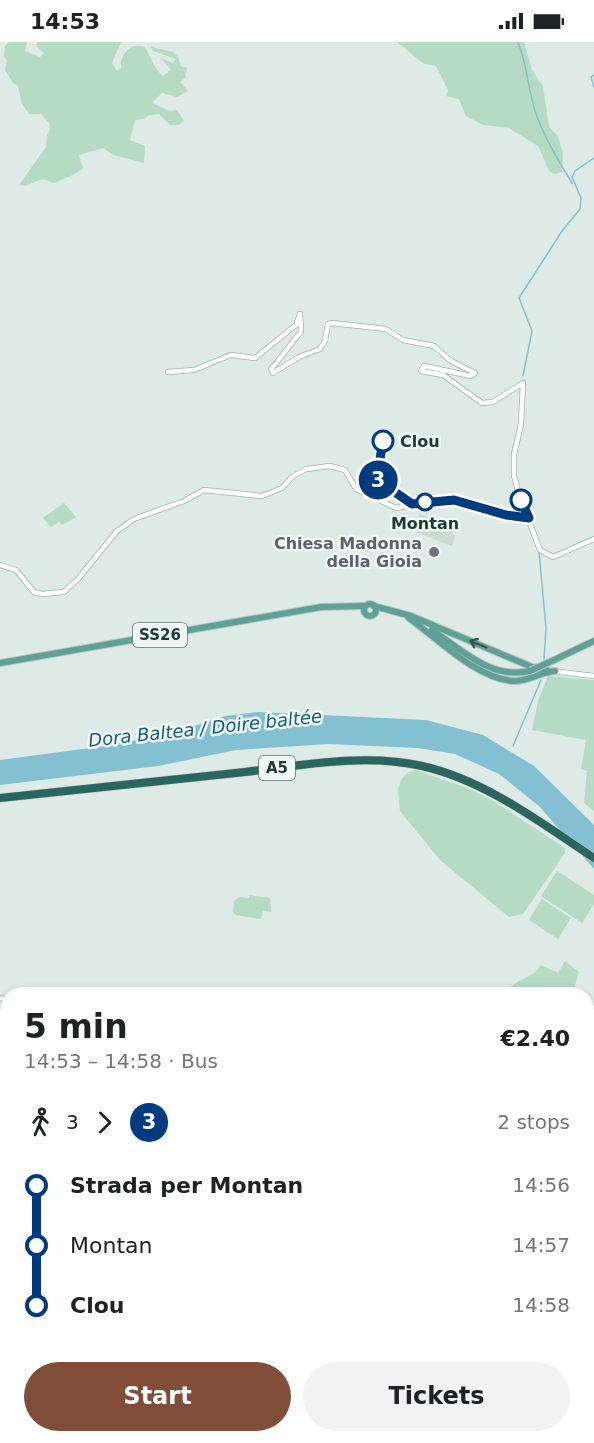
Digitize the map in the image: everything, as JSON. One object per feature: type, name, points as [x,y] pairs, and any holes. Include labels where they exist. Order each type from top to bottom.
[{"type":"highway","name":"A5","points":[[0,796],[318,759],[384,757],[423,762],[463,776],[534,814],[594,853]]},
{"type":"highway","name":"A5","points":[[0,796],[320,763],[386,762],[422,766],[462,779],[496,795],[594,858]]},
{"type":"main road","name":"SS26","points":[[0,663],[321,608],[353,606],[404,615],[489,668],[512,673],[530,670],[594,641]]},
{"type":"main road","name":"SS26","points":[[365,609],[368,616],[374,610]]},
{"type":"main road","points":[[404,615],[473,666],[494,677],[521,681],[538,671],[547,670]]},
{"type":"main road","points":[[404,615],[538,671],[555,672]]},
{"type":"street","points":[[168,372],[194,370],[231,355],[250,359],[264,352],[296,325],[299,315],[301,315],[301,332],[292,341],[286,354],[271,369],[273,373],[323,346],[328,324],[332,323],[377,326],[403,340],[434,346],[451,361],[475,373],[471,376],[424,366],[422,371],[443,375],[482,403],[493,402],[523,383],[514,469],[518,492],[540,550],[548,556],[557,556],[594,539]]},
{"type":"street","points":[[0,565],[16,570],[37,593],[64,592],[126,523],[184,501],[204,490],[240,496],[262,496],[282,488],[300,472],[330,466],[347,472],[356,489],[396,508],[425,502],[454,500],[506,515],[527,518]]},
{"type":"street","points":[[547,670],[594,676]]},
{"type":"shaded area","points":[[419,513],[447,527],[445,532],[452,531],[455,537],[452,546],[417,533]]},
{"type":"green space","points":[[9,42],[27,42],[25,51],[40,57],[44,53],[37,47],[37,42],[121,42],[112,63],[117,71],[121,68],[122,58],[127,50],[135,46],[145,47],[163,76],[171,70],[161,58],[173,63],[176,59],[153,51],[150,46],[170,51],[177,55],[181,66],[187,68],[185,78],[180,82],[188,91],[177,97],[162,93],[152,103],[170,111],[177,110],[184,121],[179,125],[170,125],[159,114],[135,120],[130,140],[145,146],[144,163],[113,155],[103,148],[79,155],[83,168],[69,177],[54,183],[42,179],[25,186],[19,185],[46,147],[50,129],[49,123],[41,114],[29,114],[22,104],[18,86],[13,83],[5,70],[7,61],[4,56],[5,46]]},
{"type":"green space","points":[[397,42],[524,42],[532,70],[543,86],[549,127],[558,136],[563,154],[562,172],[555,174],[549,171],[538,146],[509,128],[483,125],[466,116],[459,99],[446,96],[448,90],[436,66],[424,64]]},
{"type":"green space","points":[[64,503],[76,517],[62,525],[59,522],[51,527],[43,518]]},
{"type":"green space","points":[[548,676],[594,680],[594,811],[584,803],[587,771],[581,769],[586,740],[532,730],[538,701]]},
{"type":"green space","points":[[415,770],[468,788],[495,802],[565,848],[565,853],[523,914],[509,917],[440,860],[400,811],[398,789],[401,780],[407,773]]},
{"type":"green space","points":[[557,871],[594,895],[594,904],[582,923],[541,896]]},
{"type":"green space","points":[[249,895],[270,898],[271,912],[263,911],[261,919],[236,915],[233,912],[234,901],[239,897],[249,898]]},
{"type":"green space","points":[[542,899],[571,918],[558,939],[529,920]]},
{"type":"green space","points":[[565,961],[579,972],[575,987],[511,987],[533,974],[541,965],[558,973]]},
{"type":"water","name":"Dora Baltea / Doire baltée","points":[[258,712],[426,720],[483,735],[534,766],[594,825],[594,869],[539,806],[499,774],[455,754],[418,748],[329,744],[236,750],[158,766],[0,785],[0,760],[105,746],[170,734],[225,716]]},
{"type":"waterway","points":[[518,42],[539,121],[572,183]]},
{"type":"waterway","points":[[594,75],[591,77],[594,87]]},
{"type":"waterway","points":[[523,376],[532,331],[519,298],[562,231],[580,209],[581,198],[572,177],[575,171],[594,158]]},
{"type":"waterway","points":[[512,452],[518,430]]},
{"type":"waterway","points":[[539,552],[546,628],[544,659]]},
{"type":"waterway","points":[[513,746],[541,680]]},
{"type":"bus line","name":"3","points":[[383,441],[380,459],[372,476],[412,504],[454,500],[506,515],[529,518],[521,500]]},
{"type":"place","name":"Clou","points":[[383,441]]},
{"type":"place","name":"Montan","points":[[425,502]]},
{"type":"place","name":"Chiesa Madonna della Gioia","points":[[434,552]]}]
